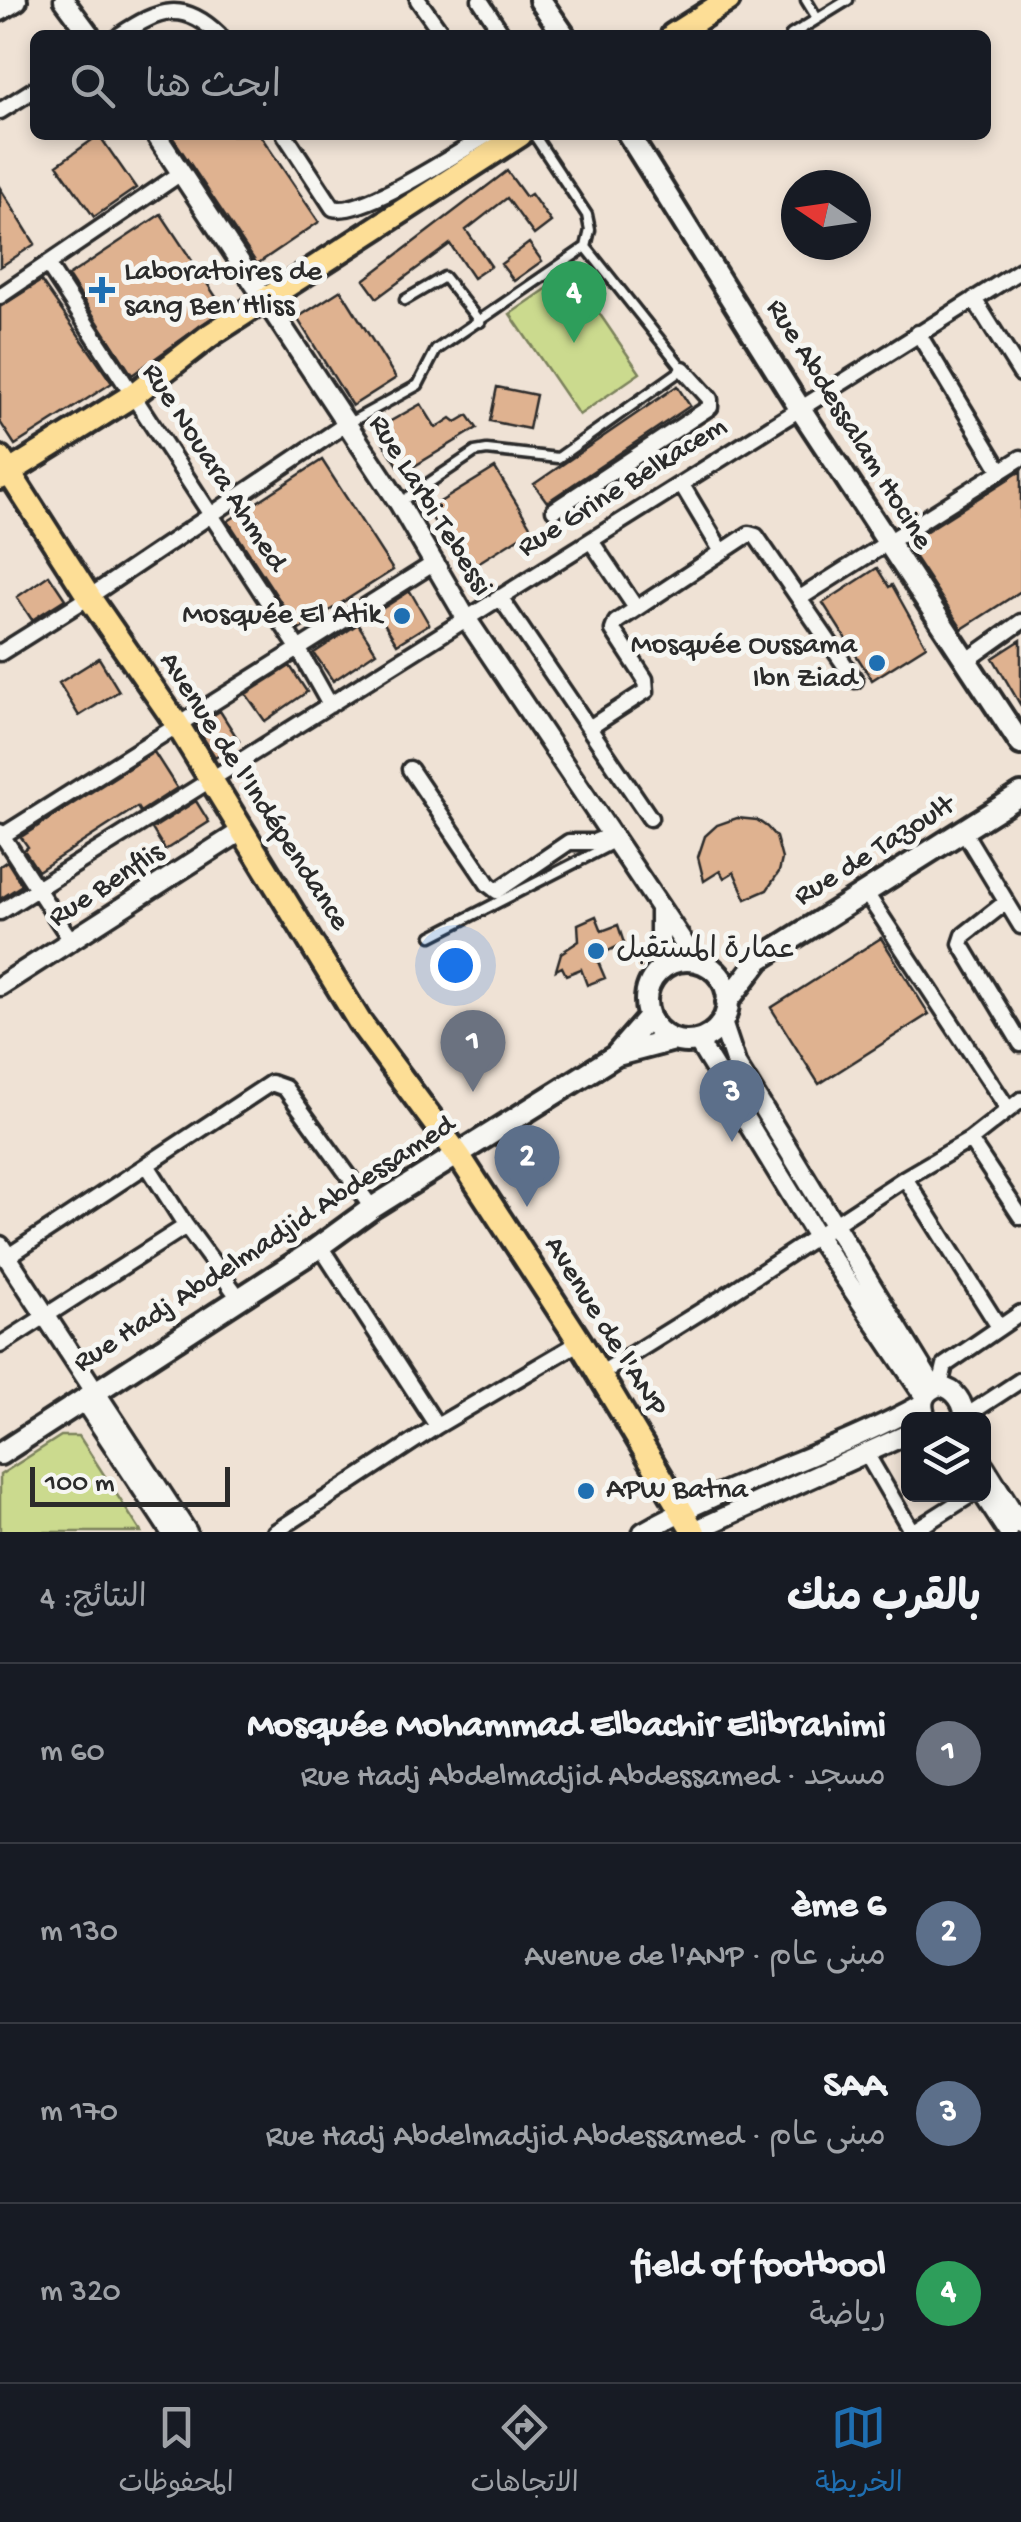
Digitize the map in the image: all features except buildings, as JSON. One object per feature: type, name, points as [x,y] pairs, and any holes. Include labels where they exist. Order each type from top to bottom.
[{"type":"main road","points":[[0,10],[16,0]]},
{"type":"main road","points":[[540,0],[561,30]]},
{"type":"main road","points":[[681,30],[728,0]]},
{"type":"main road","points":[[3,469],[133,394],[209,336],[512,140]]},
{"type":"main road","name":"Rue Abdessalam Hocine","points":[[632,140],[800,410],[1021,744]]},
{"type":"main road","name":"Avenue de l'Indépendance","points":[[3,469],[177,724],[360,1021],[459,1156]]},
{"type":"main road","name":"Rue de Tazoult","points":[[701,963],[734,964],[760,959],[1021,794]]},
{"type":"main road","name":"Rue de Tazoult","points":[[724,1012],[760,959]]},
{"type":"main road","points":[[683,960],[701,963],[722,981],[724,1012],[711,1034],[697,1040],[674,1040],[655,1027],[649,1017],[647,991],[660,970],[683,960]]},
{"type":"main road","name":"Rue Hadj Abdelmadjid Abdessamed","points":[[0,1454],[320,1246],[372,1208],[615,1056],[649,1017]]},
{"type":"main road","name":"Rue Hadj Abdelmadjid Abdessamed","points":[[615,1056],[674,1040]]},
{"type":"main road","name":"Avenue de l'ANP","points":[[459,1156],[600,1374],[693,1532]]},
{"type":"street","points":[[64,0],[86,30]]},
{"type":"street","points":[[418,0],[439,30]]},
{"type":"street","points":[[480,0],[501,30]]},
{"type":"street","points":[[128,30],[168,8],[186,8],[214,30]]},
{"type":"street","points":[[0,111],[30,93]]},
{"type":"street","name":"Rue Larbi Tebessi","points":[[159,140],[400,503],[466,618],[701,963]]},
{"type":"street","points":[[288,140],[333,208],[341,210],[370,202],[479,140]]},
{"type":"street","points":[[0,296],[181,173]]},
{"type":"street","name":"Rue Nouara Ahmed","points":[[46,264],[298,648],[330,705]]},
{"type":"street","name":"Rue Grine Belkacem","points":[[0,912],[1021,270]]},
{"type":"street","points":[[974,299],[1021,374]]},
{"type":"street","points":[[918,333],[1001,470]]},
{"type":"street","points":[[554,510],[710,407],[710,399],[683,370]]},
{"type":"street","points":[[0,653],[346,424]]},
{"type":"street","points":[[800,598],[1021,458]]},
{"type":"street","points":[[682,485],[722,552]]},
{"type":"street","points":[[590,728],[646,691],[645,678],[613,628],[616,622],[746,535],[754,534],[855,680]]},
{"type":"street","points":[[590,541],[636,608]]},
{"type":"street","points":[[72,942],[1,834],[436,562]]},
{"type":"street","points":[[500,597],[650,818]]},
{"type":"street","points":[[965,662],[1021,622]]},
{"type":"street","points":[[410,769],[488,884],[498,891],[569,842],[614,838]]},
{"type":"street","name":"Rue Benflis","points":[[0,986],[243,830]]},
{"type":"street","points":[[964,832],[1021,926]]},
{"type":"street","points":[[600,1374],[720,1300],[834,1222],[970,1140],[1014,1104],[866,893]]},
{"type":"street","points":[[1006,902],[964,935],[961,944],[1021,1044]]},
{"type":"street","points":[[659,904],[660,970]]},
{"type":"street","points":[[724,1012],[736,1064],[834,1222],[930,1399]]},
{"type":"street","points":[[697,1040],[816,1235],[930,1399]]},
{"type":"street","points":[[171,1532],[89,1395],[47,1315],[4,1252],[264,1085],[275,1082],[286,1088],[372,1208]]},
{"type":"street","points":[[970,1140],[1021,1217]]},
{"type":"street","points":[[146,1164],[238,1298]]},
{"type":"street","points":[[905,1178],[998,1327]]},
{"type":"street","points":[[0,1345],[186,1226]]},
{"type":"street","points":[[320,1246],[437,1426]]},
{"type":"street","points":[[930,1399],[945,1365],[1021,1313]]},
{"type":"street","points":[[275,1532],[437,1426],[580,1342]]},
{"type":"street","points":[[975,1412],[1021,1380]]},
{"type":"street","points":[[642,1532],[682,1510],[886,1424],[930,1399],[955,1392],[963,1412]]},
{"type":"street","points":[[89,1395],[187,1532]]},
{"type":"street","points":[[693,1532],[901,1437]]},
{"type":"street","points":[[866,1452],[912,1532],[959,1502]]},
{"type":"street","points":[[783,1468],[789,1488]]},
{"type":"street","points":[[991,1489],[1021,1525]]},
{"type":"street","points":[[991,1495],[1008,1532]]},
{"type":"lane","points":[[806,0],[817,18]]},
{"type":"lane","points":[[799,30],[848,0]]},
{"type":"lane","points":[[346,424],[418,386],[436,350],[586,247],[590,230],[587,215],[537,140]]},
{"type":"lane","points":[[400,503],[475,452],[558,458],[683,370],[586,247]]},
{"type":"lane","points":[[405,300],[444,277],[480,322]]},
{"type":"lane","points":[[432,936],[614,838]]},
{"type":"green space","points":[[571,272],[640,373],[579,415],[510,314]]},
{"type":"green space","points":[[61,1436],[79,1436],[141,1532],[0,1532],[0,1475]]},
{"type":"place","name":"Laboratoires de sang Ben Hliss","points":[[102,290]]},
{"type":"place","name":"field of footbool","points":[[574,343]]},
{"type":"place","name":"Mosquée El Atik","points":[[402,616]]},
{"type":"place","name":"Mosquée Oussama Ibn Ziad","points":[[877,663]]},
{"type":"place","name":"عمارة المستقبل","points":[[596,951]]},
{"type":"place","name":"Mosquée Mohammad Elbachir Elibrahimi","points":[[473,1092]]},
{"type":"place","name":"SAA","points":[[732,1142]]},
{"type":"place","name":"6 ème","points":[[527,1207]]},
{"type":"place","name":"APW Batna","points":[[586,1491]]}]
